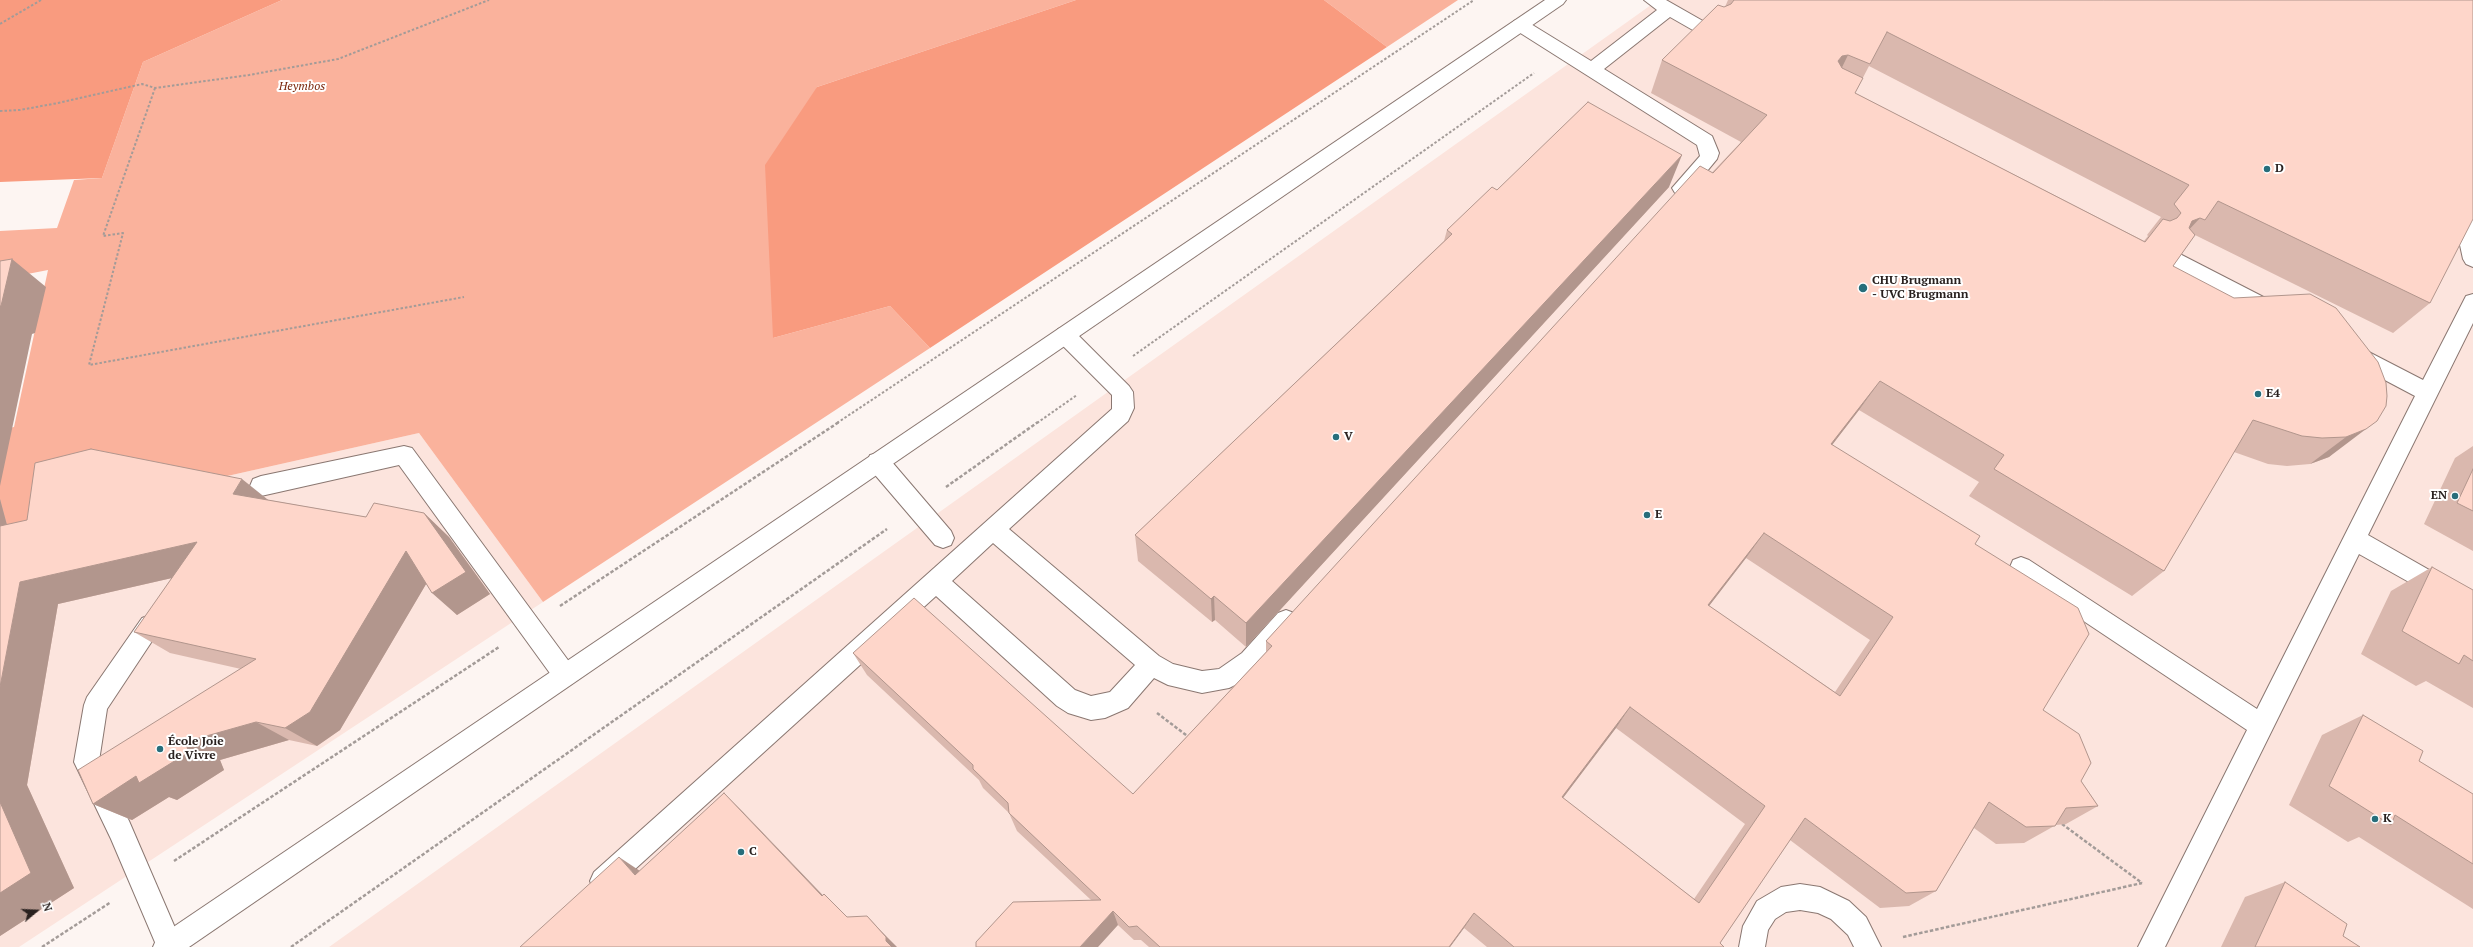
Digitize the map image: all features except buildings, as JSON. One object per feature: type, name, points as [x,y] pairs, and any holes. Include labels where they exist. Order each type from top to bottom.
[{"type":"street","points":[[150,626],[96,705],[86,762],[120,830],[168,946],[1557,0]]},
{"type":"street","points":[[1652,0],[1711,33]]},
{"type":"street","points":[[1592,69],[1668,9]]},
{"type":"street","points":[[1520,25],[1699,136],[1709,147],[1708,159],[1670,200]]},
{"type":"street","points":[[2473,220],[2468,231],[2473,259]]},
{"type":"street","points":[[2172,258],[2290,320]]},
{"type":"street","points":[[2151,947],[2354,539],[2429,393],[2473,302]]},
{"type":"street","points":[[588,894],[1120,415],[1124,400],[1122,392],[1065,335]]},
{"type":"street","points":[[2339,346],[2429,393]]},
{"type":"street","points":[[261,486],[404,455],[565,675]]},
{"type":"street","points":[[878,462],[943,538]]},
{"type":"street","points":[[993,529],[1150,664],[1168,674],[1202,682],[1221,680],[1237,672],[1250,661],[1299,608]]},
{"type":"street","points":[[2354,539],[2473,606]]},
{"type":"street","points":[[2021,567],[2261,726]]},
{"type":"street","points":[[936,581],[1066,698],[1077,705],[1091,708],[1105,706],[1118,700],[1129,690],[1150,664]]},
{"type":"street","points":[[1752,947],[1756,926],[1766,910],[1781,900],[1800,897],[1820,900],[1840,910],[1857,926],[1868,946]]},
{"type":"path","points":[[0,24],[41,0]]},
{"type":"path","points":[[0,111],[20,110],[58,103],[142,84],[155,88],[249,75],[338,59],[489,0]]},
{"type":"path","points":[[42,947],[1313,109],[1474,0]]},
{"type":"path","points":[[292,947],[1564,52]]},
{"type":"path","points":[[155,88],[103,236],[123,233],[89,365],[464,297]]},
{"type":"path","points":[[1129,690],[1193,741]]},
{"type":"path","points":[[2062,824],[2173,904]]},
{"type":"path","points":[[1868,946],[2142,883]]},
{"type":"shaded area","points":[[0,0],[282,0],[143,62],[102,178],[0,182]]},
{"type":"shaded area","points":[[1076,0],[1324,0],[1387,47],[930,348],[890,306],[773,338],[765,165],[817,87]]},
{"type":"shaded area","name":"CHU Brugmann - UVC Brugmann","points":[[1658,0],[2473,0],[2473,947],[329,947]]},
{"type":"shaded area","name":"École Joie de Vivre","points":[[419,433],[543,602],[19,947],[0,947],[0,527]]},
{"type":"green space","name":"Heymbos","points":[[282,0],[1076,0],[817,87],[773,338],[890,306],[930,348],[543,602],[419,433],[0,527],[0,430],[14,427],[48,270],[12,277],[0,296],[0,231],[57,228],[74,180],[102,178],[143,62]]},
{"type":"green space","points":[[1324,0],[1458,0],[1387,47]]},
{"type":"place","name":"D","points":[[2267,169]]},
{"type":"place","name":"CHU Brugmann - UVC Brugmann","points":[[1863,288]]},
{"type":"place","name":"E4","points":[[2258,394]]},
{"type":"place","name":"V","points":[[1336,437]]},
{"type":"place","name":"EN","points":[[2455,496]]},
{"type":"place","name":"E","points":[[1647,515]]},
{"type":"place","name":"École Joie de Vivre","points":[[160,749]]},
{"type":"place","name":"K","points":[[2375,819]]},
{"type":"place","name":"C","points":[[741,852]]}]
